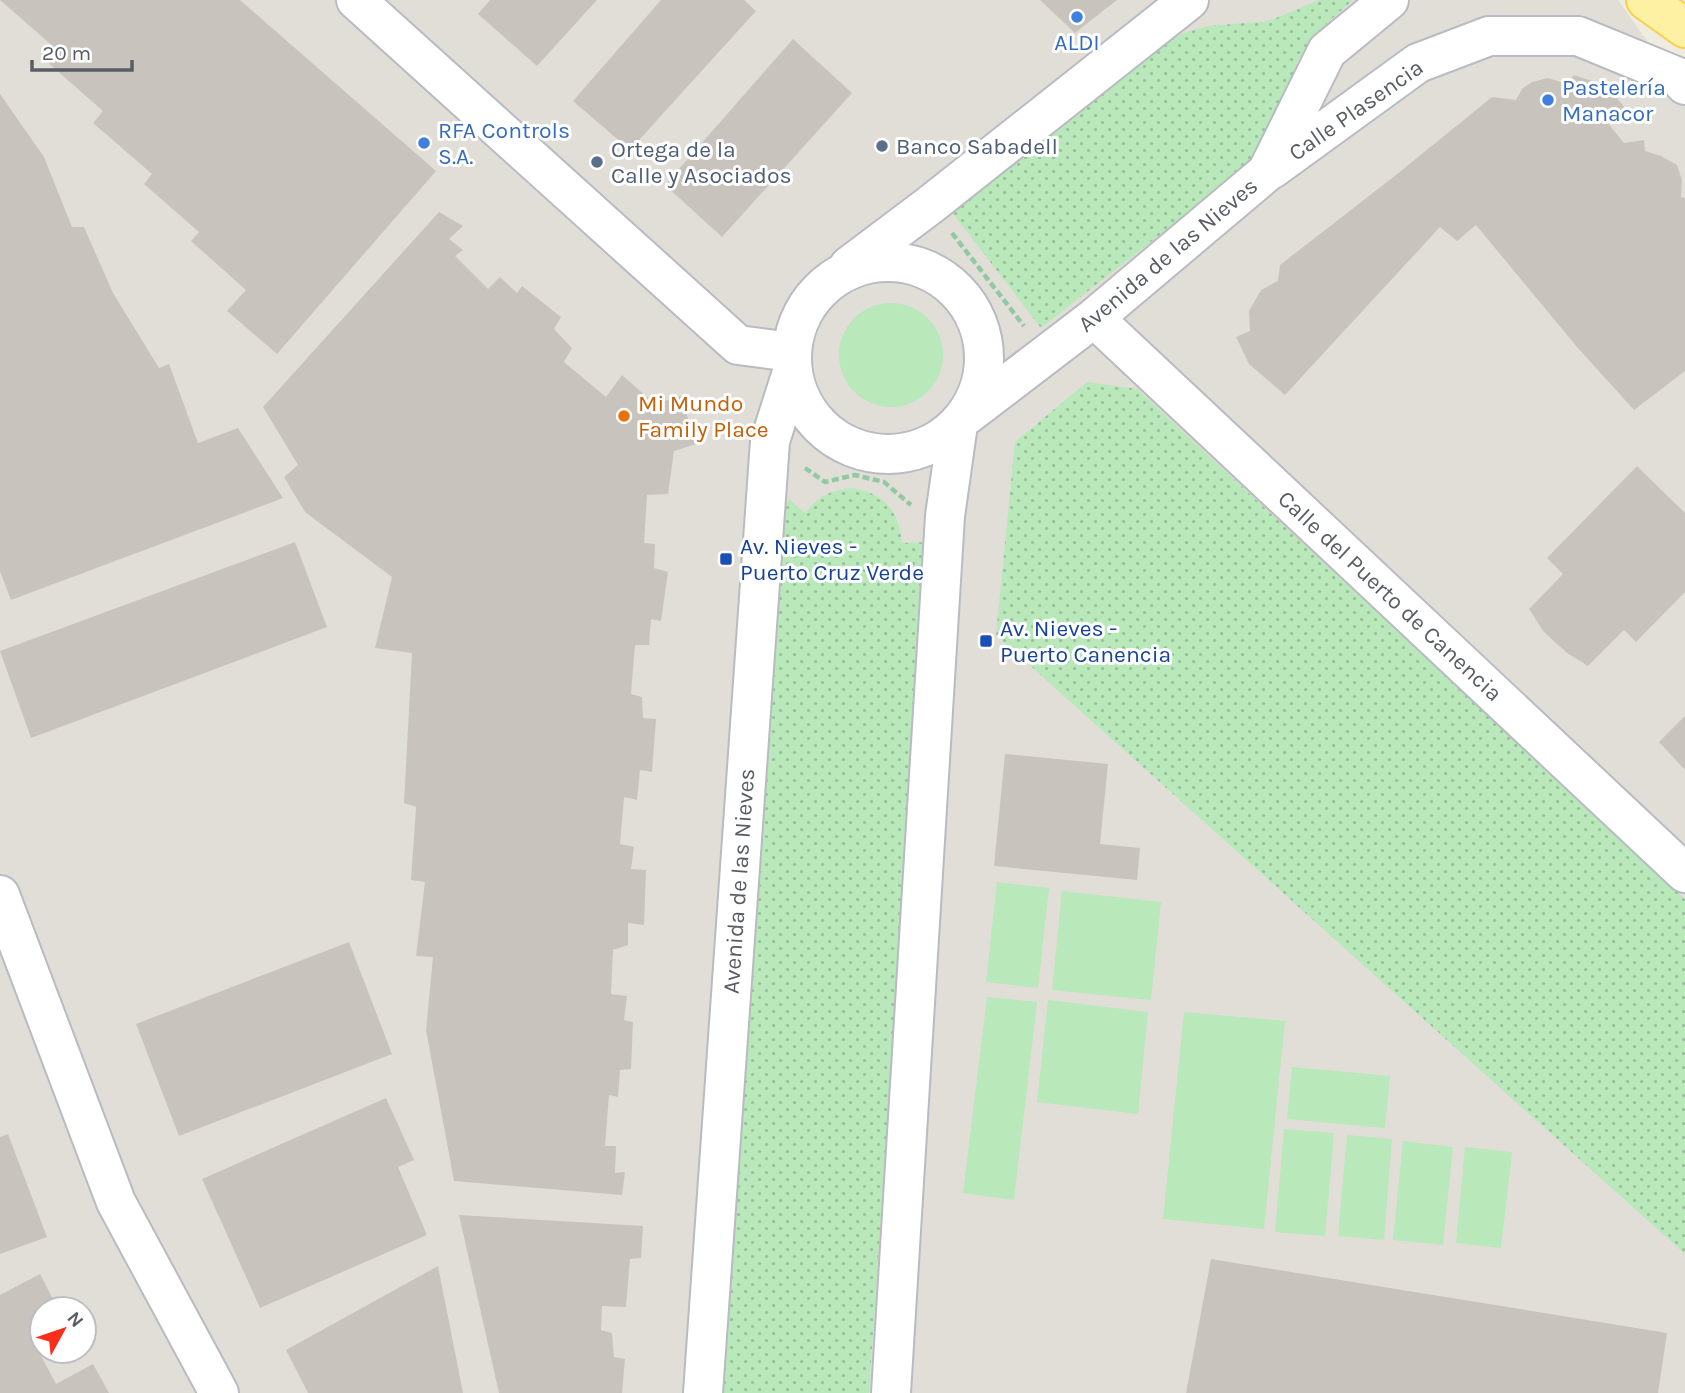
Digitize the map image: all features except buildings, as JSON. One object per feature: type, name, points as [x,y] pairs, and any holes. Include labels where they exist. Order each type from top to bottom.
[{"type":"main road","points":[[1646,0],[1685,28]]},
{"type":"street","points":[[356,0],[738,345],[792,362]]},
{"type":"street","points":[[832,279],[857,267],[884,262],[913,265],[938,277],[960,295],[975,319],[983,345],[983,374],[974,400],[962,420],[938,441],[913,451],[886,455],[859,450],[835,439],[814,421],[800,398],[792,362],[797,324],[811,299],[832,279],[1189,0]]},
{"type":"street","name":"Avenida de las Nieves","points":[[962,420],[1094,318],[1267,172],[1327,51],[1389,0]]},
{"type":"street","name":"Calle Plasencia","points":[[1267,172],[1418,63],[1489,36],[1578,36],[1678,77],[1685,85]]},
{"type":"street","name":"Calle del Puerto de Canencia","points":[[1094,318],[1685,873]]},
{"type":"street","name":"Avenida de las Nieves","points":[[704,1393],[770,441],[792,362]]},
{"type":"street","points":[[891,1393],[945,516],[962,420]]},
{"type":"street","points":[[0,895],[116,1202],[219,1393]]},
{"type":"path","points":[[930,205],[1046,355]]},
{"type":"path","points":[[770,441],[825,482],[855,475],[884,482],[909,505],[945,516]]},
{"type":"shaded area","points":[[0,0],[1618,0],[1685,95],[1685,1393],[0,1393]]},
{"type":"green space","points":[[1319,0],[1353,0],[1325,25],[1298,60],[1275,121],[1249,165],[1041,328],[951,211],[1171,37],[1208,26],[1269,21]]},
{"type":"green space","points":[[891,303],[911,307],[928,318],[939,335],[943,355],[939,375],[928,392],[911,403],[891,407],[871,403],[854,392],[843,375],[839,355],[843,335],[854,318],[871,307]]},
{"type":"green space","points":[[1087,382],[1137,389],[1685,899],[1685,1254],[996,635],[1015,442]]},
{"type":"green space","points":[[853,488],[874,495],[888,506],[898,522],[902,543],[927,542],[869,1393],[719,1393],[782,514],[789,499],[805,513],[826,494]]},
{"type":"green space","points":[[997,882],[1049,888],[1038,988],[986,982]]},
{"type":"green space","points":[[1062,891],[1161,902],[1151,1000],[1052,990]]},
{"type":"green space","points":[[987,997],[1037,1002],[1014,1200],[963,1193]]},
{"type":"green space","points":[[1048,1000],[1148,1012],[1138,1114],[1037,1102]]},
{"type":"green space","points":[[1184,1012],[1285,1021],[1264,1229],[1163,1219]]},
{"type":"green space","points":[[1292,1067],[1390,1076],[1385,1128],[1287,1119]]},
{"type":"green space","points":[[1284,1129],[1334,1133],[1325,1236],[1275,1232]]},
{"type":"green space","points":[[1347,1135],[1392,1139],[1384,1240],[1338,1236]]},
{"type":"green space","points":[[1403,1141],[1453,1147],[1443,1245],[1393,1240]]},
{"type":"green space","points":[[1465,1147],[1512,1152],[1501,1248],[1456,1243]]},
{"type":"place","name":"ALDI","points":[[1077,17]]},
{"type":"place","name":"Pastelería Manacor","points":[[1548,100]]},
{"type":"place","name":"RFA Controls S.A.","points":[[424,143]]},
{"type":"place","name":"Banco Sabadell","points":[[882,146]]},
{"type":"place","name":"Ortega de la Calle y Asociados","points":[[597,162]]},
{"type":"place","name":"Mi Mundo Family Place","points":[[624,416]]},
{"type":"place","name":"Av. Nieves - Puerto Cruz Verde","points":[[726,559]]},
{"type":"place","name":"Av. Nieves - Puerto Canencia","points":[[986,641]]}]
